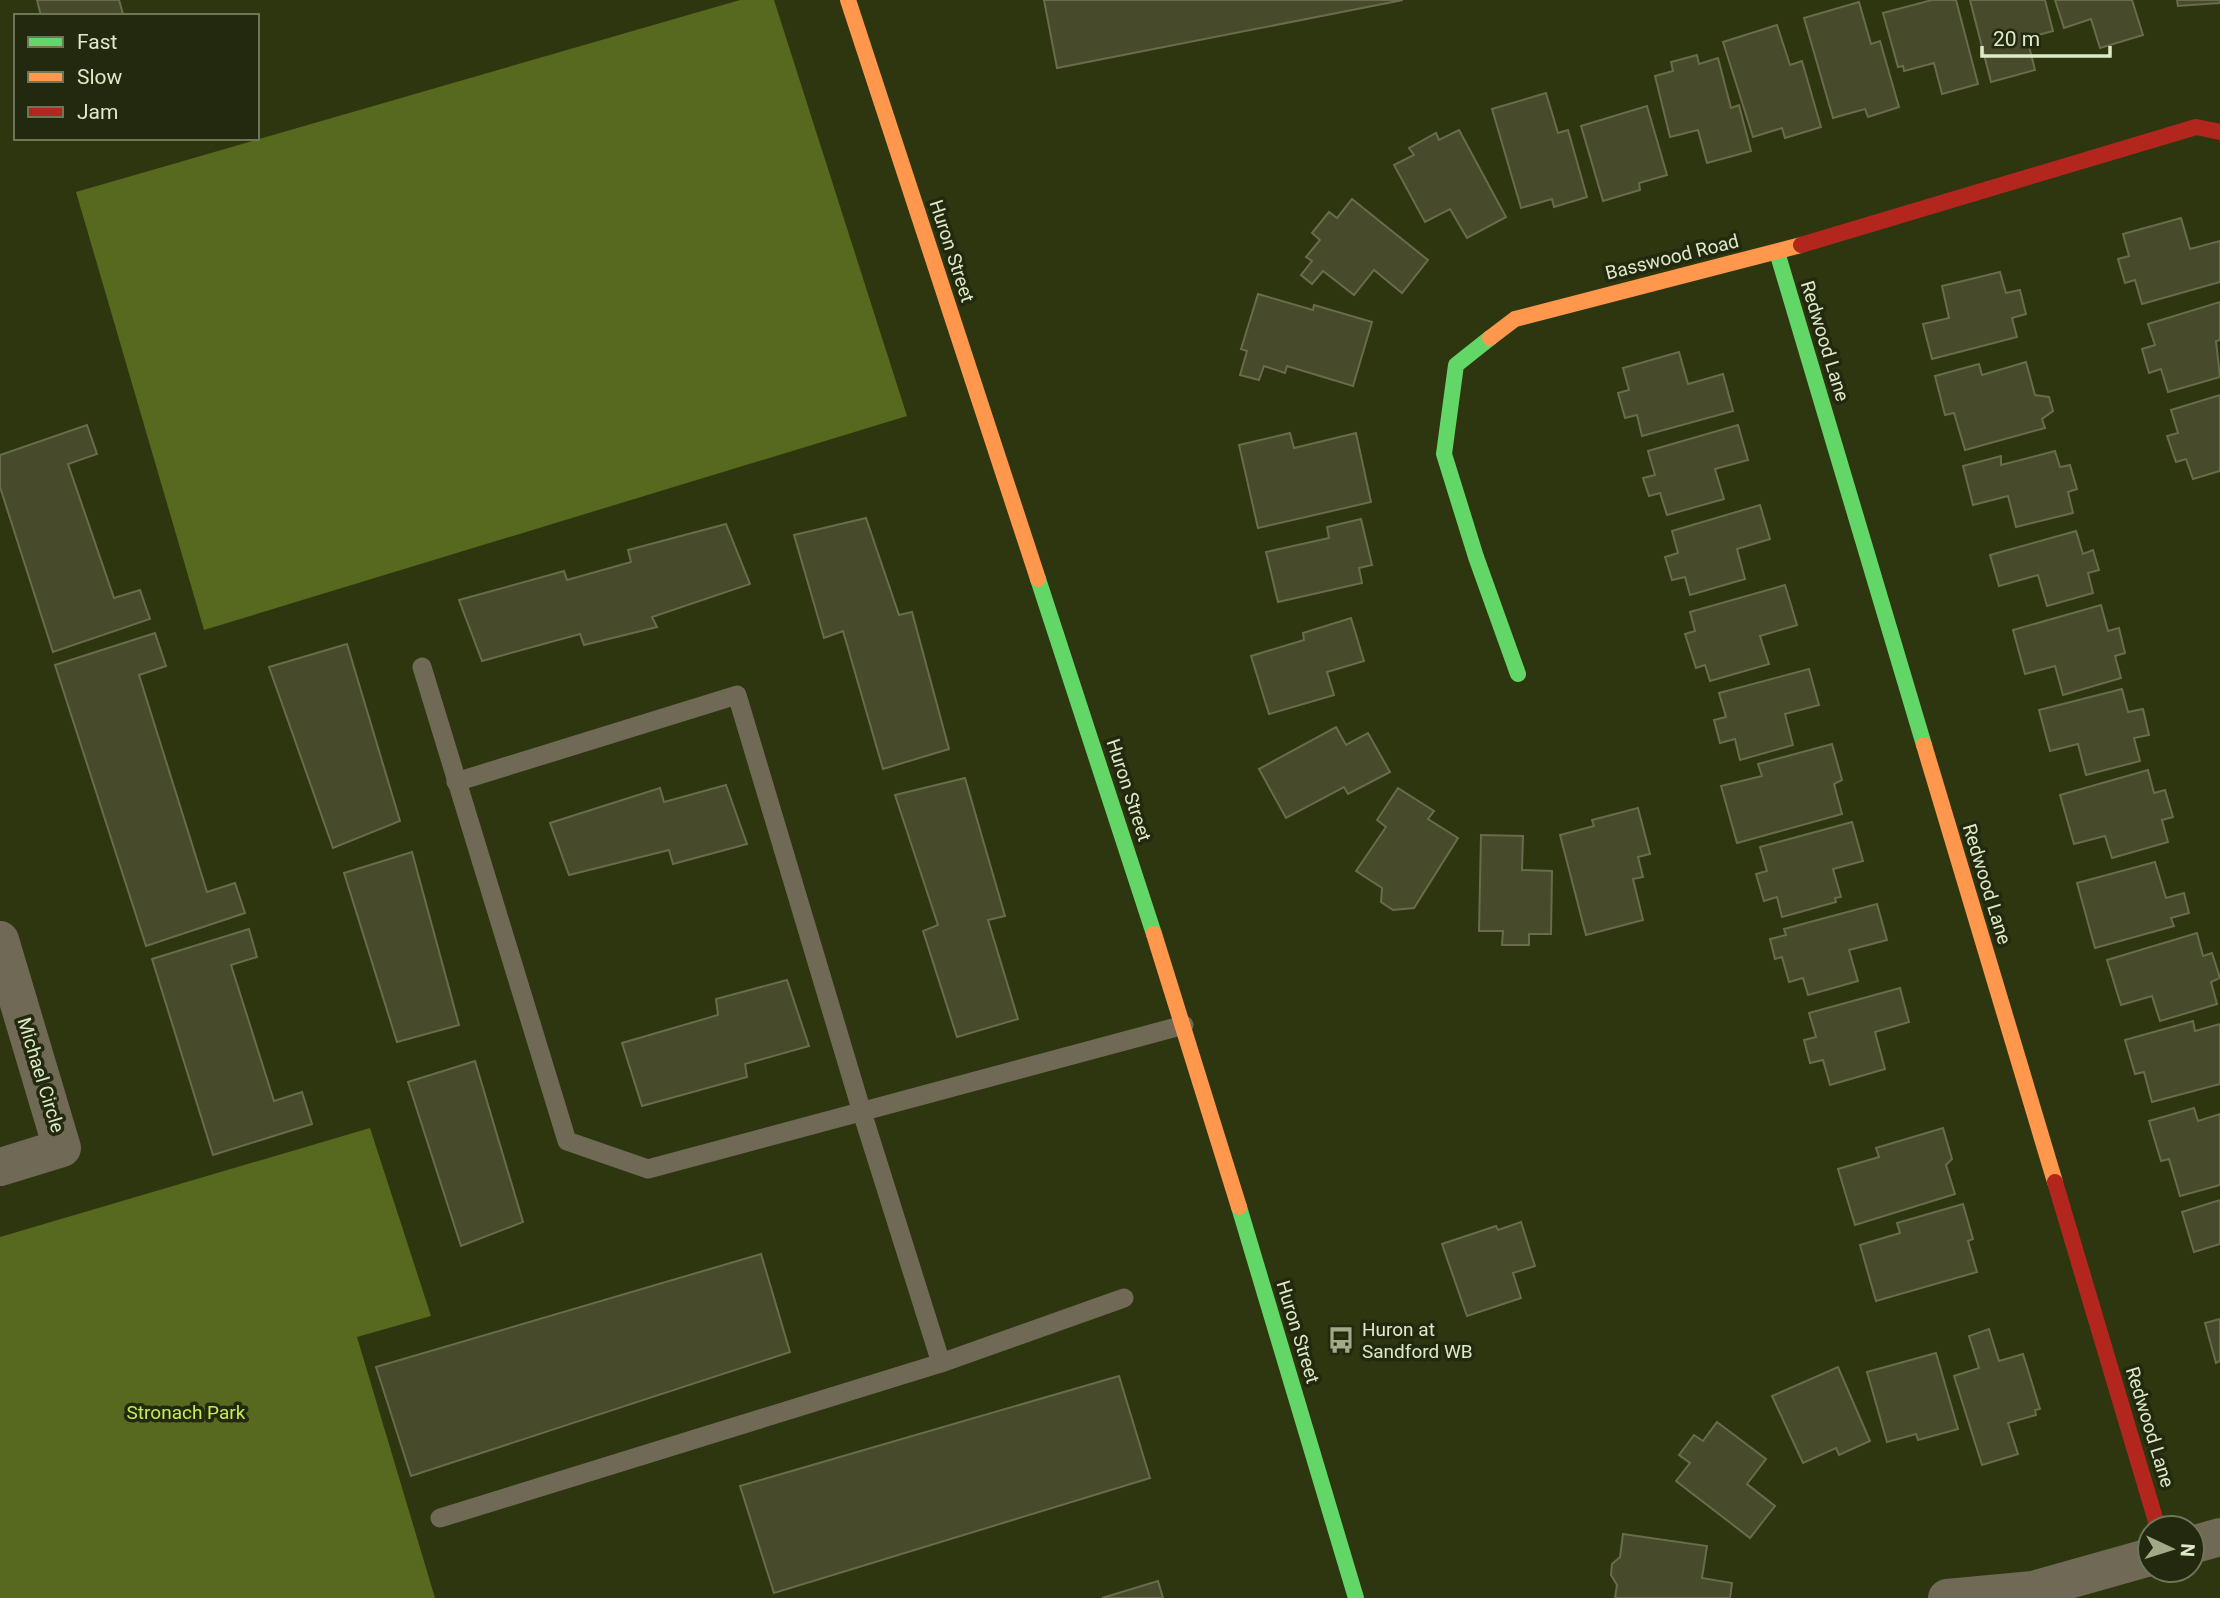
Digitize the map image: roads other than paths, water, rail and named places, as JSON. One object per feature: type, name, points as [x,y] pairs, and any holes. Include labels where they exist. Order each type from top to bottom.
[{"type":"street","name":"Huron Street","points":[[848,0],[1184,1025],[1356,1598]]},
{"type":"street","name":"Basswood Road","points":[[1518,674],[1476,557],[1444,454],[1456,365],[1515,319],[1777,252],[2196,127],[2220,132]]},
{"type":"street","name":"Redwood Lane","points":[[1777,252],[2154,1514]]},
{"type":"street","name":"Michael Circle","points":[[0,940],[62,1148],[0,1167]]},
{"type":"street","points":[[1947,1598],[2033,1590],[2136,1561]]},
{"type":"lane","points":[[422,667],[567,1141],[648,1169],[1184,1025]]},
{"type":"lane","points":[[456,782],[737,695],[861,1110],[941,1363]]},
{"type":"lane","points":[[440,1518],[941,1363],[1124,1298]]},
{"type":"place","name":"Huron at Sandford WB","points":[[1341,1340]]},
{"type":"park label","name":"Stronach Park","points":[[186,1412]]}]
